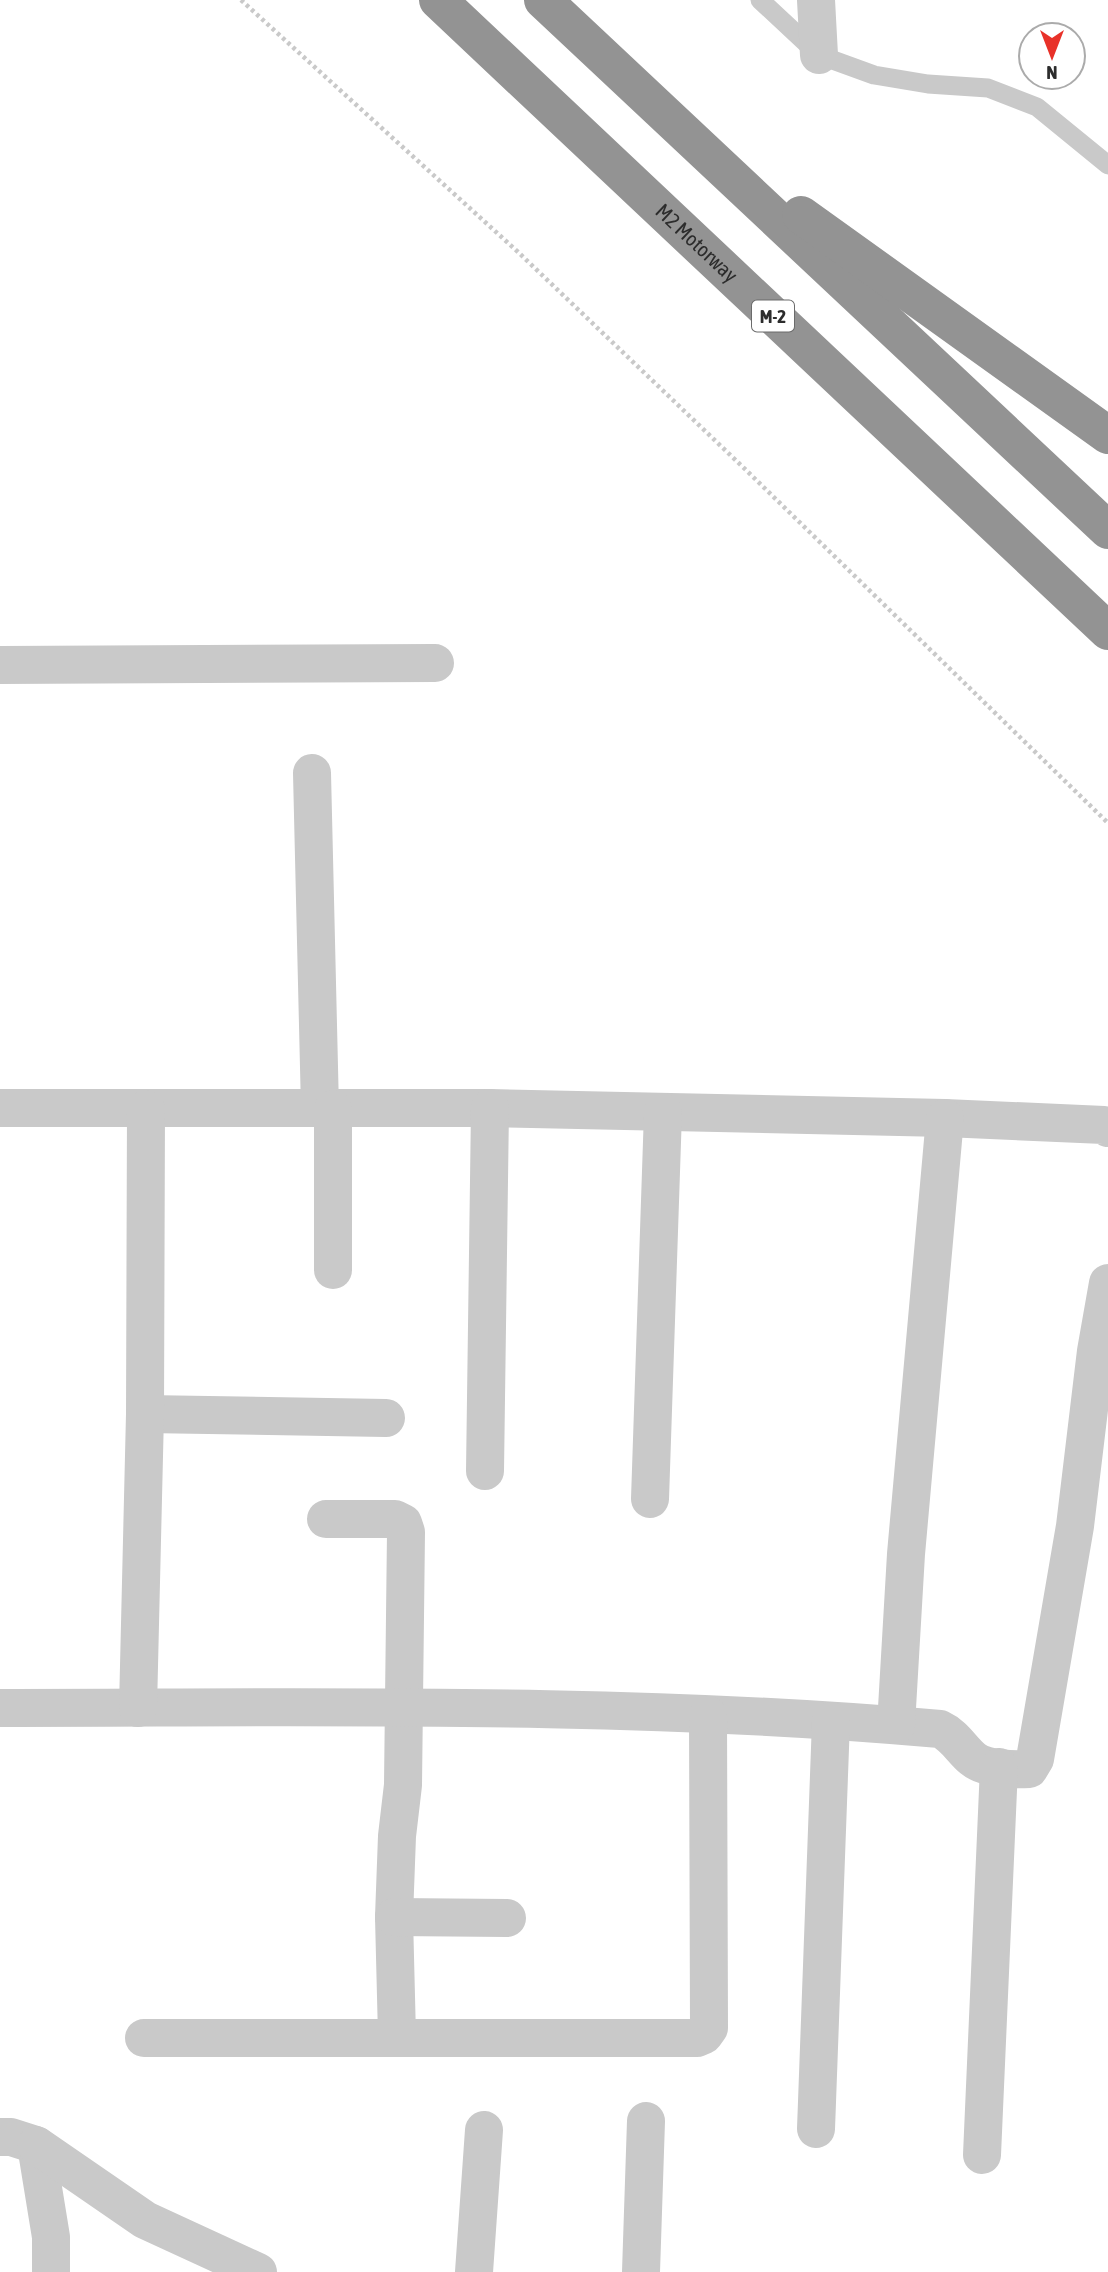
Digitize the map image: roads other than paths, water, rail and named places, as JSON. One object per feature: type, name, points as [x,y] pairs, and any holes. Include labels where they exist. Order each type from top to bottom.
[{"type":"highway","name":"M2 Motorway","points":[[438,0],[1108,631]]},
{"type":"highway","points":[[543,0],[1108,530]]},
{"type":"highway","points":[[661,112],[1108,435]]},
{"type":"street","points":[[816,0],[819,55]]},
{"type":"street","points":[[0,665],[435,663]]},
{"type":"street","points":[[312,773],[333,1270]]},
{"type":"street","points":[[0,1108],[490,1108],[945,1118],[1104,1125],[1108,1128]]},
{"type":"street","points":[[485,1471],[490,1108]]},
{"type":"street","points":[[138,1708],[145,1414],[146,1109]]},
{"type":"street","points":[[650,1499],[663,1112]]},
{"type":"street","points":[[896,1725],[906,1554],[945,1118]]},
{"type":"street","points":[[0,1708],[405,1706],[831,1721],[940,1729],[951,1734],[973,1759],[981,1764],[1028,1769],[1035,1759],[1075,1526],[1096,1351],[1108,1283]]},
{"type":"street","points":[[145,1414],[386,1418]]},
{"type":"street","points":[[326,1519],[395,1519],[404,1523],[407,1532],[405,1706],[394,1917],[397,2036]]},
{"type":"street","points":[[144,2038],[697,2038],[704,2035],[709,2028],[708,1715]]},
{"type":"street","points":[[816,2129],[831,1721]]},
{"type":"street","points":[[982,2155],[999,1766]]},
{"type":"street","points":[[394,1917],[507,1917]]},
{"type":"street","points":[[641,2272],[646,2121]]},
{"type":"street","points":[[474,2272],[484,2130]]},
{"type":"street","points":[[18,2141],[51,2237],[51,2272]]},
{"type":"street","points":[[18,2141],[145,2220],[258,2272]]},
{"type":"lane","points":[[760,0],[819,55],[874,75],[928,84],[988,88],[1037,107],[1108,165]]}]
